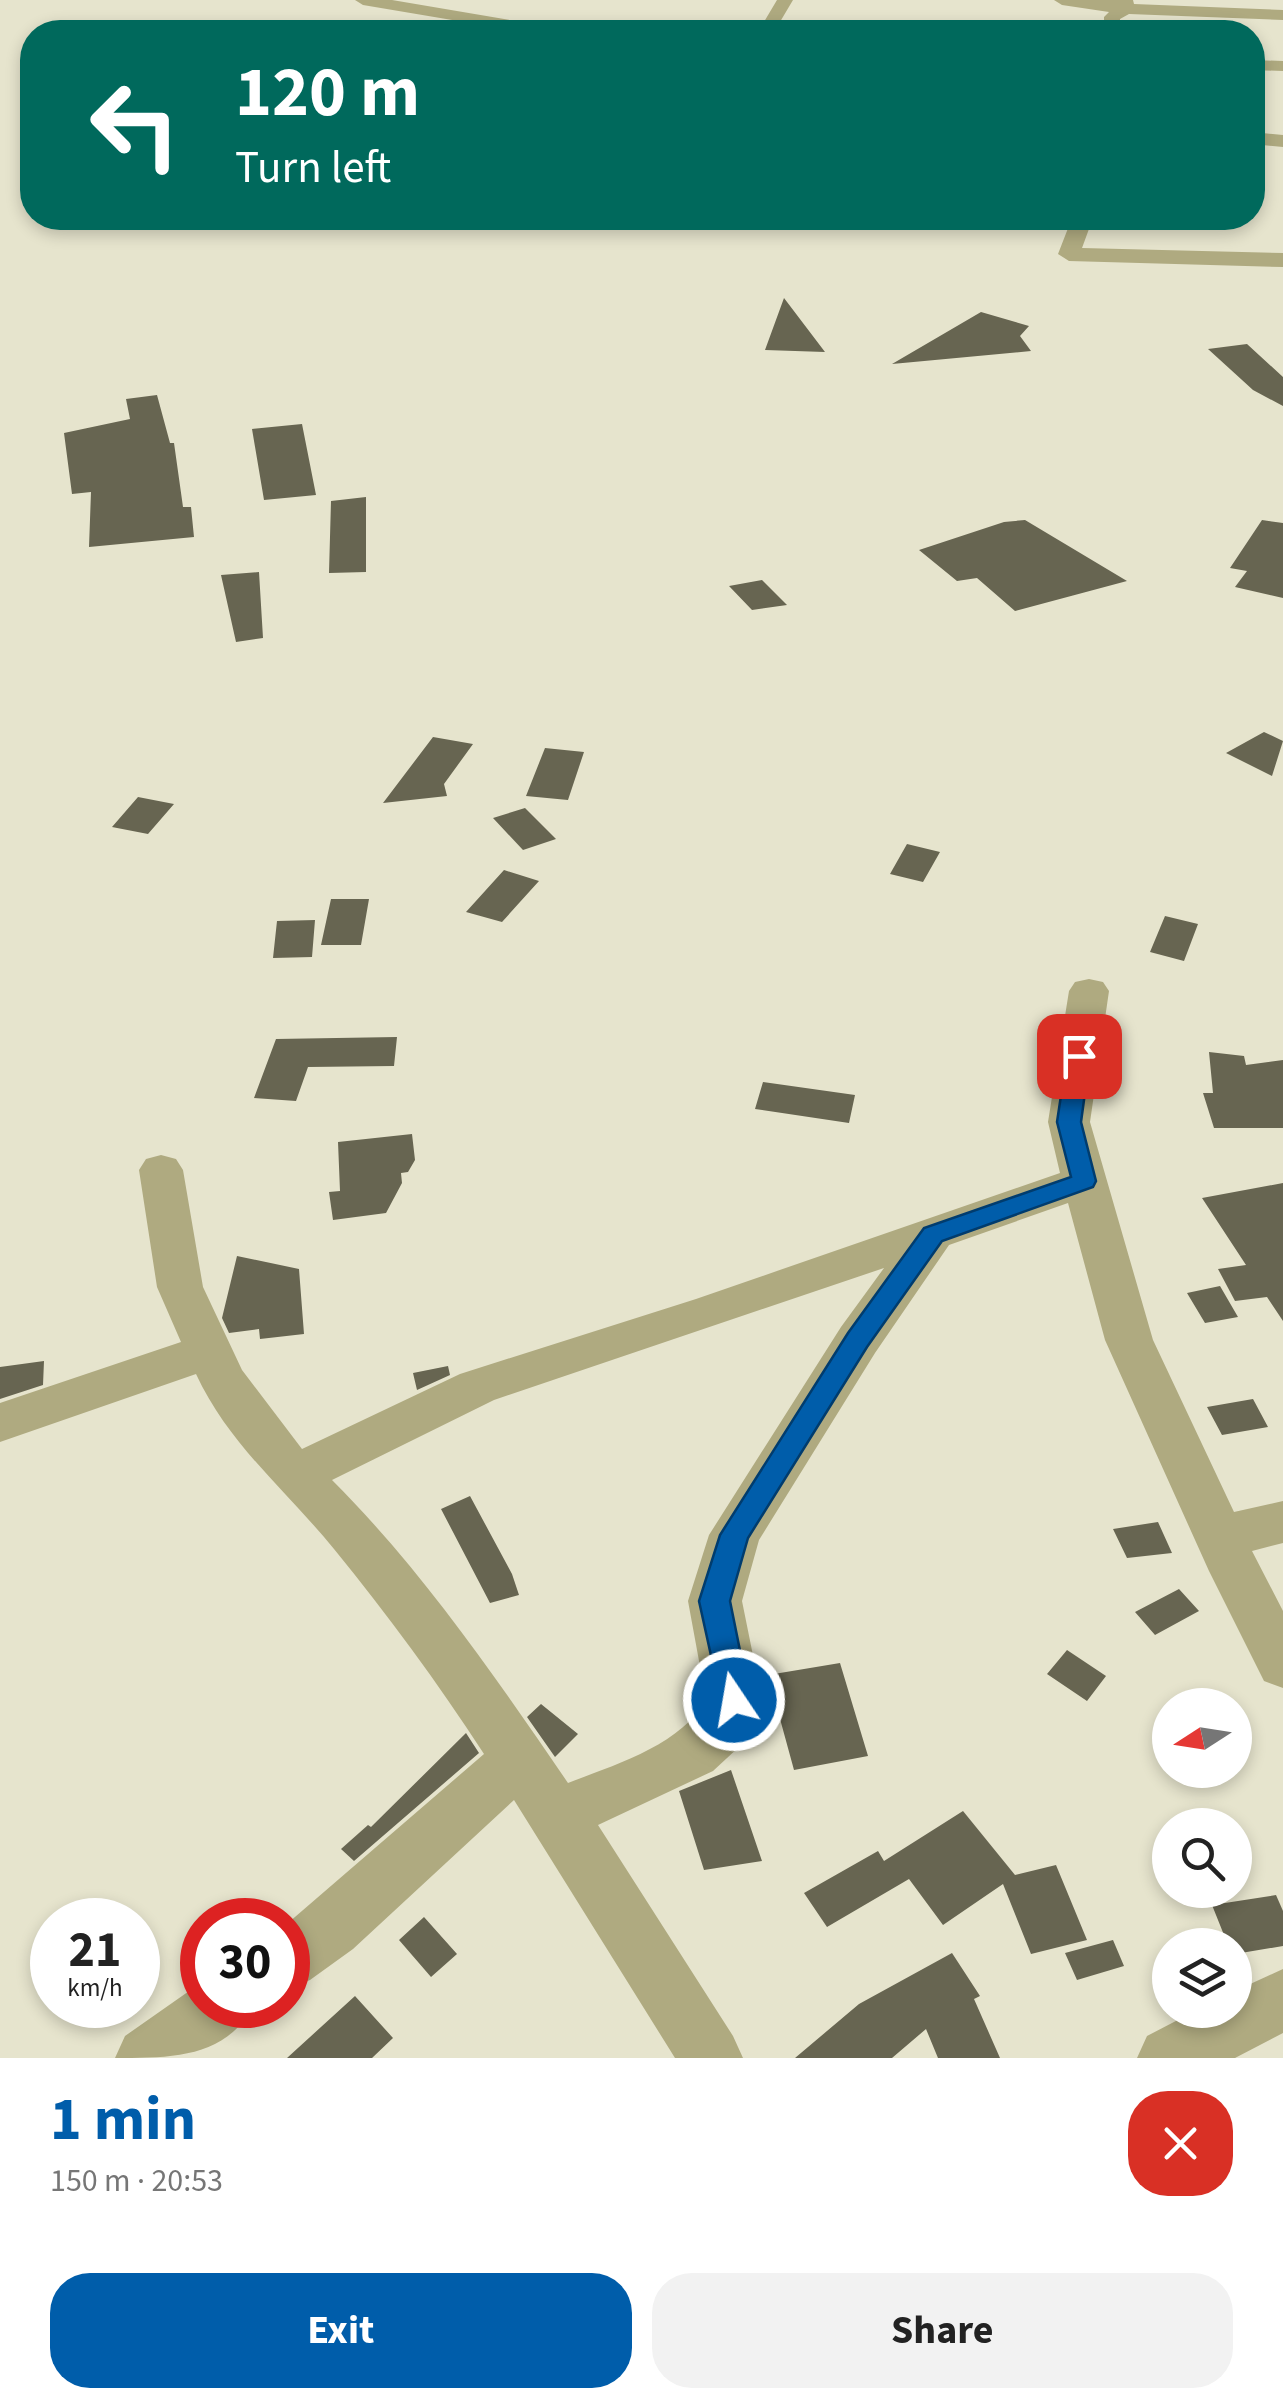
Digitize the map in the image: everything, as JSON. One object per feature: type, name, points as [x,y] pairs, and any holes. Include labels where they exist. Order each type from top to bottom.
[{"type":"street","points":[[363,0],[480,20]]},
{"type":"street","points":[[1062,0],[1283,16]]},
{"type":"street","points":[[1078,230],[1069,254],[1283,260]]},
{"type":"street","points":[[1088,991],[1069,1122],[1129,1340],[1283,1664]]},
{"type":"street","points":[[161,1170],[180,1287],[222,1379],[273,1452],[350,1531],[466,1680],[711,2058]]},
{"type":"street","points":[[296,1475],[477,1387],[1084,1181]]},
{"type":"street","points":[[556,1815],[632,1784],[692,1753],[720,1728],[734,1700],[714,1601],[735,1535],[858,1340],[933,1234]]},
{"type":"street","points":[[0,1423],[210,1351]]},
{"type":"street","points":[[1219,1536],[1283,1522]]},
{"type":"street","points":[[310,1944],[519,1759]]},
{"type":"street","points":[[1169,2058],[1283,2000]]},
{"type":"street","points":[[147,2058],[189,2028]]},
{"type":"building","points":[[784,298],[825,352],[765,350]]},
{"type":"building","points":[[981,312],[1029,326],[1020,336],[1031,351],[892,364]]},
{"type":"building","points":[[1247,344],[1283,377],[1283,406],[1253,390],[1208,349]]},
{"type":"building","points":[[157,395],[170,443],[174,443],[183,507],[191,507],[194,537],[89,547],[91,492],[72,494],[64,433],[130,419],[126,399]]},
{"type":"building","points":[[302,424],[316,495],[264,500],[252,429]]},
{"type":"building","points":[[366,497],[366,572],[329,573],[331,501]]},
{"type":"building","points":[[1025,520],[1127,581],[1015,611],[977,578],[957,581],[919,550],[1004,522]]},
{"type":"building","points":[[1262,520],[1283,523],[1283,598],[1235,587],[1247,571],[1230,568]]},
{"type":"building","points":[[259,572],[263,638],[236,642],[221,575]]},
{"type":"building","points":[[762,580],[787,605],[752,610],[729,586]]},
{"type":"building","points":[[1264,732],[1283,741],[1272,776],[1226,753]]},
{"type":"building","points":[[433,737],[473,744],[444,784],[447,796],[383,803]]},
{"type":"building","points":[[545,748],[584,752],[568,800],[526,796]]},
{"type":"building","points":[[138,797],[174,804],[148,834],[112,827]]},
{"type":"building","points":[[525,808],[556,839],[523,850],[493,818]]},
{"type":"building","points":[[907,844],[940,852],[923,882],[890,874]]},
{"type":"building","points":[[504,870],[539,881],[502,922],[466,912]]},
{"type":"building","points":[[331,899],[369,899],[361,945],[321,945]]},
{"type":"building","points":[[1165,916],[1198,924],[1184,961],[1150,952]]},
{"type":"building","points":[[315,920],[312,957],[273,958],[277,921]]},
{"type":"building","points":[[397,1037],[394,1066],[308,1067],[296,1101],[254,1098],[276,1039]]},
{"type":"building","points":[[1209,1052],[1244,1056],[1246,1065],[1283,1060],[1283,1128],[1214,1128],[1203,1093],[1213,1093]]},
{"type":"building","points":[[763,1082],[855,1095],[849,1123],[755,1109]]},
{"type":"building","points":[[412,1134],[415,1160],[408,1172],[401,1173],[402,1183],[386,1213],[333,1220],[329,1192],[340,1191],[338,1142]]},
{"type":"building","points":[[1283,1183],[1283,1321],[1267,1297],[1235,1301],[1218,1269],[1246,1265],[1202,1198]]},
{"type":"building","points":[[237,1256],[299,1269],[304,1334],[260,1339],[259,1329],[229,1333],[222,1318]]},
{"type":"building","points":[[1220,1286],[1238,1317],[1205,1323],[1187,1293]]},
{"type":"building","points":[[44,1361],[43,1385],[0,1399],[0,1367]]},
{"type":"building","points":[[448,1366],[450,1375],[417,1390],[413,1373]]},
{"type":"building","points":[[1253,1399],[1268,1427],[1222,1435],[1207,1407]]},
{"type":"building","points":[[470,1496],[512,1574],[519,1595],[490,1603],[441,1509]]},
{"type":"building","points":[[1158,1522],[1172,1553],[1127,1558],[1113,1529]]},
{"type":"building","points":[[1179,1589],[1199,1611],[1155,1635],[1135,1612]]},
{"type":"building","points":[[1067,1650],[1106,1676],[1087,1701],[1047,1674]]},
{"type":"building","points":[[840,1663],[868,1756],[794,1770],[768,1675]]},
{"type":"building","points":[[541,1704],[578,1734],[555,1757],[527,1717]]},
{"type":"building","points":[[466,1733],[479,1753],[354,1861],[341,1849],[368,1825],[371,1827]]},
{"type":"building","points":[[731,1770],[762,1861],[704,1870],[679,1791]]},
{"type":"building","points":[[963,1811],[1015,1875],[1056,1865],[1087,1940],[1031,1954],[1003,1884],[943,1925],[909,1879],[827,1927],[804,1893],[878,1851],[884,1861]]},
{"type":"building","points":[[1276,1895],[1283,1911],[1283,1946],[1252,1951],[1252,1928],[1221,1928],[1213,1908],[1252,1908],[1252,1899]]},
{"type":"building","points":[[424,1917],[457,1954],[431,1977],[399,1940]]},
{"type":"building","points":[[1113,1940],[1124,1966],[1077,1980],[1065,1953]]},
{"type":"building","points":[[952,1953],[980,1996],[974,1999],[1000,2058],[938,2058],[926,2029],[892,2058],[795,2058],[859,2004]]},
{"type":"building","points":[[355,1996],[393,2038],[372,2058],[287,2058]]},
{"type":"route","points":[[734,1700],[714,1601],[735,1535],[858,1340],[933,1234],[1005,1212],[1084,1181],[1069,1122],[1079,1056]]}]
